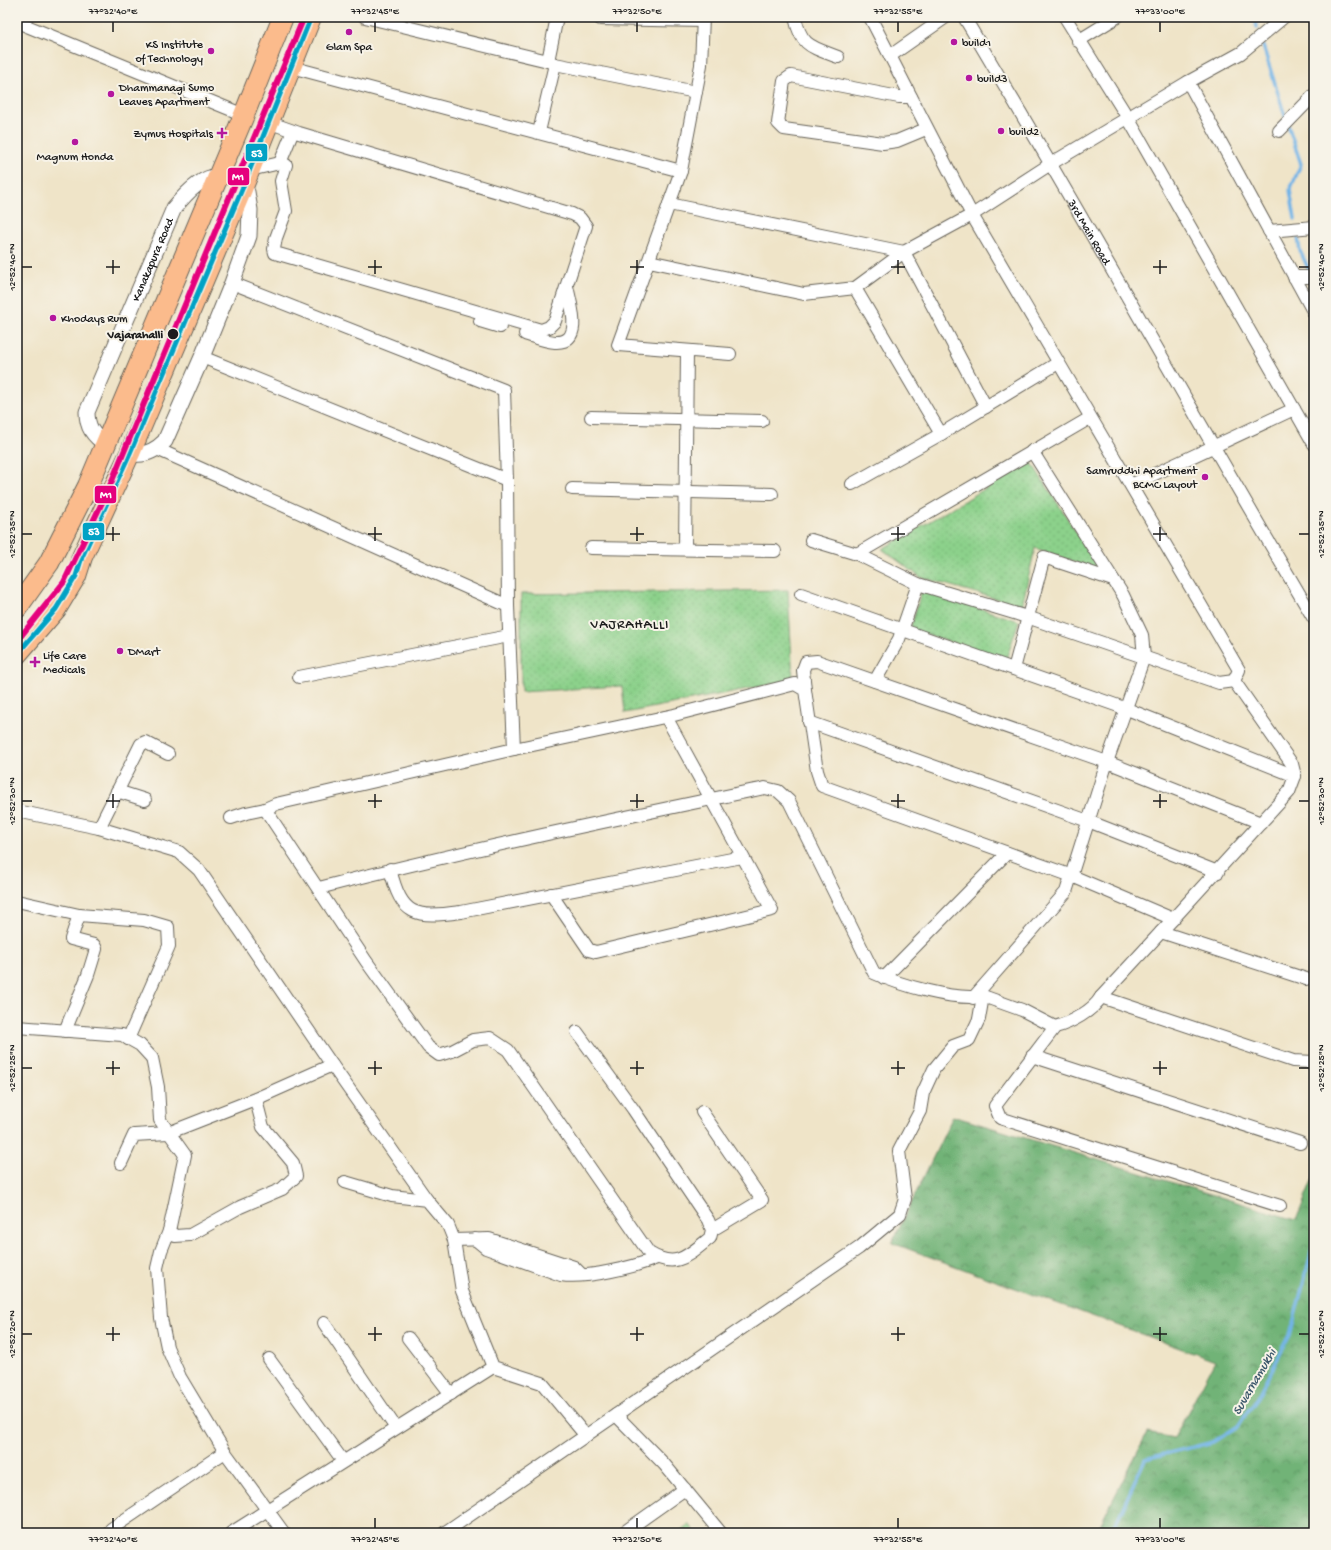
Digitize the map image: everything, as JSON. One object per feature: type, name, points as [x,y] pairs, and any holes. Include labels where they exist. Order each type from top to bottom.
[{"type":"highway","points":[[17,608],[49,563],[88,486],[244,115],[283,17]]},
{"type":"highway","points":[[17,654],[56,609],[76,576],[82,557],[128,457],[250,170],[311,17]]},
{"type":"highway","points":[[104,448],[128,457]]},
{"type":"street","points":[[365,17],[552,63],[696,92]]},
{"type":"street","points":[[539,132],[552,63],[557,17]]},
{"type":"street","points":[[796,17],[798,31],[808,46],[838,57]]},
{"type":"street","points":[[870,17],[926,129],[972,215],[1239,670],[1234,681]]},
{"type":"street","points":[[890,56],[946,17]]},
{"type":"street","name":"3rd Main Road","points":[[964,17],[1052,163],[1213,448],[1314,619]]},
{"type":"street","points":[[1064,17],[1128,118],[1314,444]]},
{"type":"street","points":[[1078,41],[1117,17]]},
{"type":"street","points":[[649,261],[804,294],[855,288],[904,252],[972,215],[1052,163],[1188,82],[1241,53],[1284,17]]},
{"type":"street","points":[[600,19],[703,19],[701,66],[681,171],[618,346],[730,354]]},
{"type":"street","points":[[17,22],[244,115]]},
{"type":"street","points":[[291,67],[681,171]]},
{"type":"street","points":[[911,97],[899,97],[791,76],[784,81],[778,123],[784,129],[883,143],[897,141],[926,129]]},
{"type":"street","points":[[1188,82],[1314,313]]},
{"type":"street","points":[[1279,131],[1314,95]]},
{"type":"street","points":[[250,170],[280,162],[286,165],[281,181],[286,211],[276,238],[274,249],[275,253],[541,330],[549,327],[555,321],[586,226],[580,218],[564,211],[293,131],[268,122]]},
{"type":"street","points":[[280,162],[293,131]]},
{"type":"street","name":"Kanakapura Road","points":[[104,448],[87,424],[87,412],[174,208],[187,192],[211,176],[217,177]]},
{"type":"street","points":[[128,457],[157,450],[165,441],[202,357],[249,236],[250,210],[247,192],[242,189]]},
{"type":"street","points":[[669,204],[904,252]]},
{"type":"street","points":[[1269,231],[1314,227]]},
{"type":"street","points":[[904,252],[986,407]]},
{"type":"street","points":[[1294,277],[1314,277]]},
{"type":"street","points":[[232,283],[504,390],[507,480],[508,606],[514,749]]},
{"type":"street","points":[[520,332],[555,342],[564,341],[572,334],[574,323],[567,284]]},
{"type":"street","points":[[855,288],[941,434]]},
{"type":"street","points":[[427,297],[436,308],[500,327]]},
{"type":"street","points":[[685,549],[687,351]]},
{"type":"street","points":[[202,357],[507,480]]},
{"type":"street","points":[[852,484],[941,434],[1058,363]]},
{"type":"street","points":[[1131,485],[1294,409]]},
{"type":"street","points":[[591,417],[762,421]]},
{"type":"street","points":[[856,554],[1090,418]]},
{"type":"street","points":[[157,450],[508,606]]},
{"type":"street","points":[[444,1533],[859,1248],[900,1214],[905,1199],[899,1151],[920,1111],[923,1093],[934,1069],[953,1046],[968,1040],[979,1019],[978,997],[1066,892],[1107,762],[1127,709],[1144,657],[1142,635],[1123,595],[1032,451]]},
{"type":"street","points":[[572,490],[772,494]]},
{"type":"street","points":[[811,540],[856,554],[918,584],[1027,618],[1219,683],[1234,681]]},
{"type":"street","points":[[591,548],[775,551]]},
{"type":"street","points":[[1014,669],[1044,556],[1113,580]]},
{"type":"street","points":[[875,681],[903,629],[918,584]]},
{"type":"street","points":[[800,594],[1127,709],[1295,776]]},
{"type":"street","points":[[299,677],[509,636]]},
{"type":"street","points":[[1173,919],[1072,876],[822,786],[817,771],[809,722],[803,670],[806,662],[817,661],[1107,762],[1261,824]]},
{"type":"street","points":[[1234,681],[1292,764],[1295,776],[1289,792],[1218,872],[1101,997],[1098,1003],[1067,1024],[1054,1027],[995,1106],[1000,1118],[1280,1206]]},
{"type":"street","points":[[231,818],[246,812],[265,809],[276,804],[514,749],[666,717],[795,684],[805,690]]},
{"type":"street","points":[[551,894],[589,950],[602,952],[772,910],[666,717]]},
{"type":"street","points":[[809,722],[1088,821],[1218,872]]},
{"type":"street","points":[[99,828],[141,744],[144,742],[168,754]]},
{"type":"street","points":[[319,888],[390,869],[592,824],[765,788],[778,791],[789,801],[874,973],[884,978],[929,991],[978,997],[1022,1010],[1054,1027]]},
{"type":"street","points":[[117,791],[145,800]]},
{"type":"street","points":[[265,809],[319,888],[366,961],[428,1047],[439,1054],[452,1051],[473,1040],[490,1038],[508,1050],[649,1253],[668,1262],[681,1260],[710,1238],[712,1230],[708,1220],[578,1032]]},
{"type":"street","points":[[17,811],[99,828],[179,852],[199,870],[332,1066],[427,1200],[448,1225],[454,1240],[462,1292],[493,1367],[542,1383],[586,1436]]},
{"type":"street","points":[[884,978],[1007,852]]},
{"type":"street","points":[[390,869],[398,896],[407,908],[417,914],[430,916],[461,912],[742,856]]},
{"type":"street","points":[[17,901],[79,915],[144,920],[168,928],[170,939],[169,946],[128,1039]]},
{"type":"street","points":[[65,1031],[88,975],[96,949],[94,945],[71,939],[79,915]]},
{"type":"street","points":[[1161,932],[1306,979]]},
{"type":"street","points":[[1101,997],[1293,1061],[1314,1062]]},
{"type":"street","points":[[17,1027],[122,1035],[140,1045],[152,1058],[158,1087],[160,1120],[185,1155],[169,1231],[161,1251],[157,1268],[161,1318],[167,1347],[180,1377],[225,1452],[284,1533]]},
{"type":"street","points":[[1032,1056],[1300,1142]]},
{"type":"street","points":[[121,1163],[134,1135],[168,1132],[260,1097],[332,1066]]},
{"type":"street","points":[[169,1231],[175,1236],[190,1235],[240,1207],[282,1189],[296,1176],[294,1162],[263,1127],[257,1104],[260,1097]]},
{"type":"street","points":[[702,1112],[762,1200],[712,1230]]},
{"type":"street","points":[[345,1182],[392,1196],[427,1200]]},
{"type":"street","points":[[454,1240],[475,1239],[486,1248],[561,1275],[573,1277],[639,1265],[657,1258]]},
{"type":"street","points":[[324,1323],[396,1428]]},
{"type":"street","points":[[408,1338],[451,1394]]},
{"type":"street","points":[[269,1359],[343,1461]]},
{"type":"street","points":[[230,1533],[493,1367]]},
{"type":"street","points":[[616,1415],[664,1464],[722,1533]]},
{"type":"street","points":[[111,1529],[225,1452]]},
{"type":"street","points":[[623,1533],[685,1489]]},
{"type":"green space","points":[[1031,462],[1102,572],[1035,548],[1022,606],[920,577],[882,549]]},
{"type":"green space","points":[[788,590],[793,680],[625,713],[622,686],[521,692],[521,594]]},
{"type":"green space","points":[[922,590],[1019,621],[1006,660],[910,629]]},
{"type":"green space","points":[[953,1116],[1296,1220],[1314,1177],[1314,1533],[1096,1533],[1147,1433],[1174,1438],[1215,1361],[892,1243]]},
{"type":"green space","points":[[689,1524],[696,1533],[677,1533]]},
{"type":"waterway","points":[[1254,17],[1257,27]]},
{"type":"waterway","points":[[1263,46],[1286,119]]},
{"type":"waterway","points":[[1288,125],[1301,164],[1290,190],[1295,219]]},
{"type":"waterway","points":[[1298,238],[1300,251],[1309,270]]},
{"type":"waterway","name":"Suvarnamukhi","points":[[1114,1533],[1114,1527],[1145,1459],[1213,1442],[1238,1426],[1257,1399],[1290,1335],[1314,1242]]},
{"type":"transit line","name":"M1","points":[[17,641],[64,582],[109,488],[304,17]]},
{"type":"transit line","name":"53","points":[[17,654],[56,609],[76,576],[82,557],[130,453],[242,189],[311,17]]},
{"type":"place","name":"Glam Spa","points":[[349,32]]},
{"type":"place","name":"build1","points":[[954,42]]},
{"type":"place","name":"KS Institute of Technology","points":[[211,51]]},
{"type":"place","name":"build3","points":[[969,78]]},
{"type":"place","name":"Dhammanagi Sumo Leaves Apartment","points":[[111,94]]},
{"type":"place","name":"build2","points":[[1001,131]]},
{"type":"place","name":"Zymus Hospitals","points":[[222,133]]},
{"type":"place","name":"Magnum Honda","points":[[75,142]]},
{"type":"place","name":"Khodays Rum","points":[[53,318]]},
{"type":"place","name":"Vajarahalli","points":[[173,334]]},
{"type":"place","name":"Samruddhi Apartment BCMC Layout","points":[[1205,477]]},
{"type":"place","name":"DMart","points":[[120,651]]},
{"type":"place","name":"Life Care Medicals","points":[[35,662]]},
{"type":"district","name":"VAJRAHALLI","points":[[630,623]]}]
